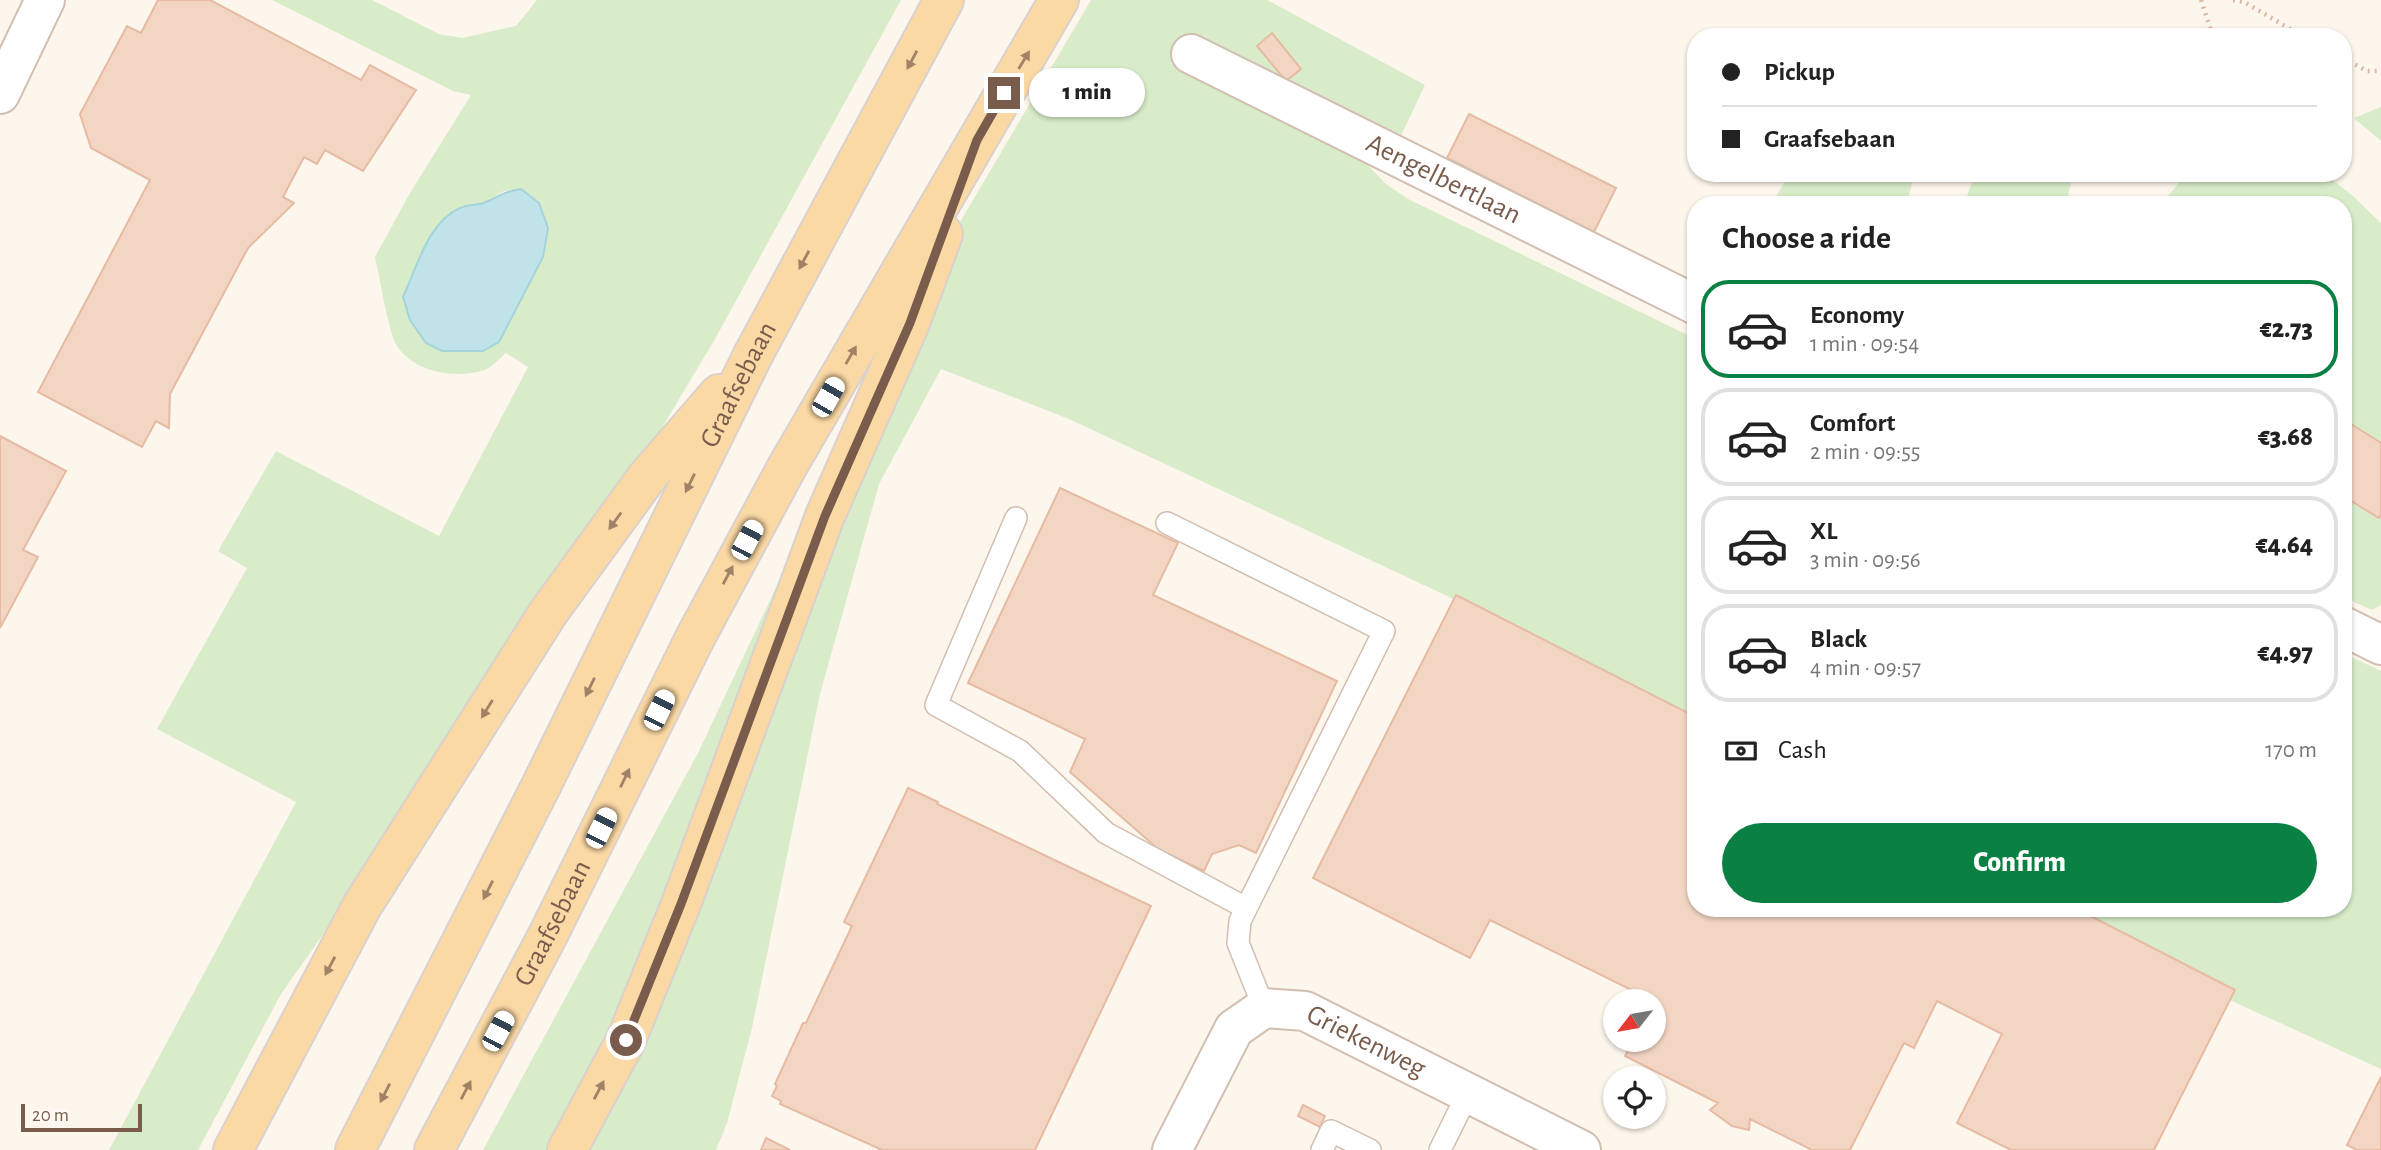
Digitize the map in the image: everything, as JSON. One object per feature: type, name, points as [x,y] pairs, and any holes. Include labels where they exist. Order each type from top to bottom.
[{"type":"main road","name":"Graafsebaan","points":[[355,1150],[541,786],[753,355],[944,0]]},
{"type":"main road","name":"Graafsebaan","points":[[434,1150],[548,935],[708,613],[787,467],[1059,0]]},
{"type":"main road","points":[[567,1150],[626,1040],[681,904],[825,516],[910,323],[977,140]]},
{"type":"main road","points":[[233,1150],[362,906],[548,613],[647,477],[753,355]]},
{"type":"street","points":[[0,94],[44,0]]},
{"type":"street","name":"Aengelbertlaan","points":[[1191,54],[1687,301]]},
{"type":"street","points":[[2352,630],[2381,645]]},
{"type":"street","points":[[1172,1150],[1234,1029],[1264,1008]]},
{"type":"street","name":"Griekenweg","points":[[1264,1008],[1305,1011],[1581,1150]]},
{"type":"lane","points":[[1016,517],[936,705],[1020,751],[1106,833],[1246,908]]},
{"type":"lane","points":[[1167,523],[1384,631],[1240,920],[1238,943],[1264,1008]]},
{"type":"lane","points":[[1440,1150],[1468,1093]]},
{"type":"lane","points":[[1322,1150],[1331,1131],[1370,1150]]},
{"type":"path","points":[[2200,0],[2210,28]]},
{"type":"path","points":[[2233,0],[2244,2],[2289,28]]},
{"type":"path","points":[[2352,63],[2367,71],[2381,71]]},
{"type":"green space","points":[[272,0],[372,0],[439,34],[462,38],[516,26],[537,0],[901,0],[715,339],[623,493],[382,851],[281,994],[198,1150],[109,1150],[296,802],[157,729],[247,568],[218,551],[276,451],[439,536],[528,367],[506,353],[485,370],[461,374],[436,372],[405,355],[397,346],[391,329],[375,257],[410,193],[471,95],[453,91]],"holes":[[[521,189],[426,343],[463,206],[485,203],[504,191]]]},
{"type":"green space","points":[[1091,0],[1267,0],[1425,85],[1398,142],[1185,35],[1171,63],[1342,148],[1364,161],[1386,184],[1408,199],[1687,335],[1687,720],[1445,595],[1069,419],[941,369],[879,484],[820,694],[752,1028],[727,1123],[716,1150],[483,1150],[698,753],[822,490],[947,244]]},
{"type":"green space","points":[[2381,107],[2381,141],[2354,118]]},
{"type":"green space","points":[[1785,182],[1912,182],[1909,196],[1776,196]]},
{"type":"green space","points":[[1972,182],[2071,182],[2068,196],[1967,196]]},
{"type":"green space","points":[[2179,182],[2335,182],[2354,197],[2381,223],[2381,605],[2372,610],[2352,601],[2352,196],[2168,196]]},
{"type":"green space","points":[[2352,657],[2381,671],[2381,1069],[2223,997],[2067,917],[2352,917]]},
{"type":"water","points":[[521,189],[539,203],[548,228],[543,257],[499,342],[483,351],[442,351],[426,343],[410,320],[403,297],[432,234],[449,215],[460,208]]},
{"type":"building","points":[[158,0],[210,0],[361,80],[370,65],[416,90],[363,171],[325,150],[317,164],[304,157],[283,197],[294,203],[248,248],[170,394],[169,428],[156,421],[142,447],[38,392],[150,180],[91,148],[80,114],[127,26],[141,33]]},
{"type":"building","points":[[1272,33],[1301,69],[1286,81],[1257,46]]},
{"type":"building","points":[[1469,114],[1616,188],[1594,232],[1447,158]]},
{"type":"building","points":[[2352,425],[2381,443],[2379,518],[2352,502]]},
{"type":"building","points":[[0,436],[66,471],[23,550],[38,557],[0,628]]},
{"type":"building","points":[[1060,488],[1178,543],[1153,595],[1337,681],[1256,853],[1239,845],[1212,854],[1204,871],[1158,849],[1070,772],[1085,739],[968,683]]},
{"type":"building","points":[[1456,595],[1687,712],[1687,917],[2093,917],[2235,990],[2154,1150],[2011,1150],[1957,1123],[2002,1034],[1937,1001],[1914,1048],[1904,1043],[1850,1150],[1812,1150],[1750,1119],[1749,1130],[1732,1126],[1710,1110],[1718,1103],[1666,1077],[1666,1066],[1645,1066],[1625,1056],[1627,1052],[1666,1052],[1666,989],[1630,989],[1490,920],[1470,958],[1313,878]]},
{"type":"building","points":[[908,788],[1151,906],[1035,1150],[882,1150],[780,1104],[781,1101],[772,1096],[803,1023],[806,1023],[852,926],[844,922]]},
{"type":"building","points":[[2381,1077],[2381,1150],[2357,1150],[2347,1145]]},
{"type":"building","points":[[1303,1105],[1325,1116],[1320,1127],[1298,1116]]},
{"type":"building","points":[[766,1138],[790,1150],[761,1150]]},
{"type":"route","points":[[626,1040],[681,904],[825,516],[910,323],[977,140],[1004,93]]}]
